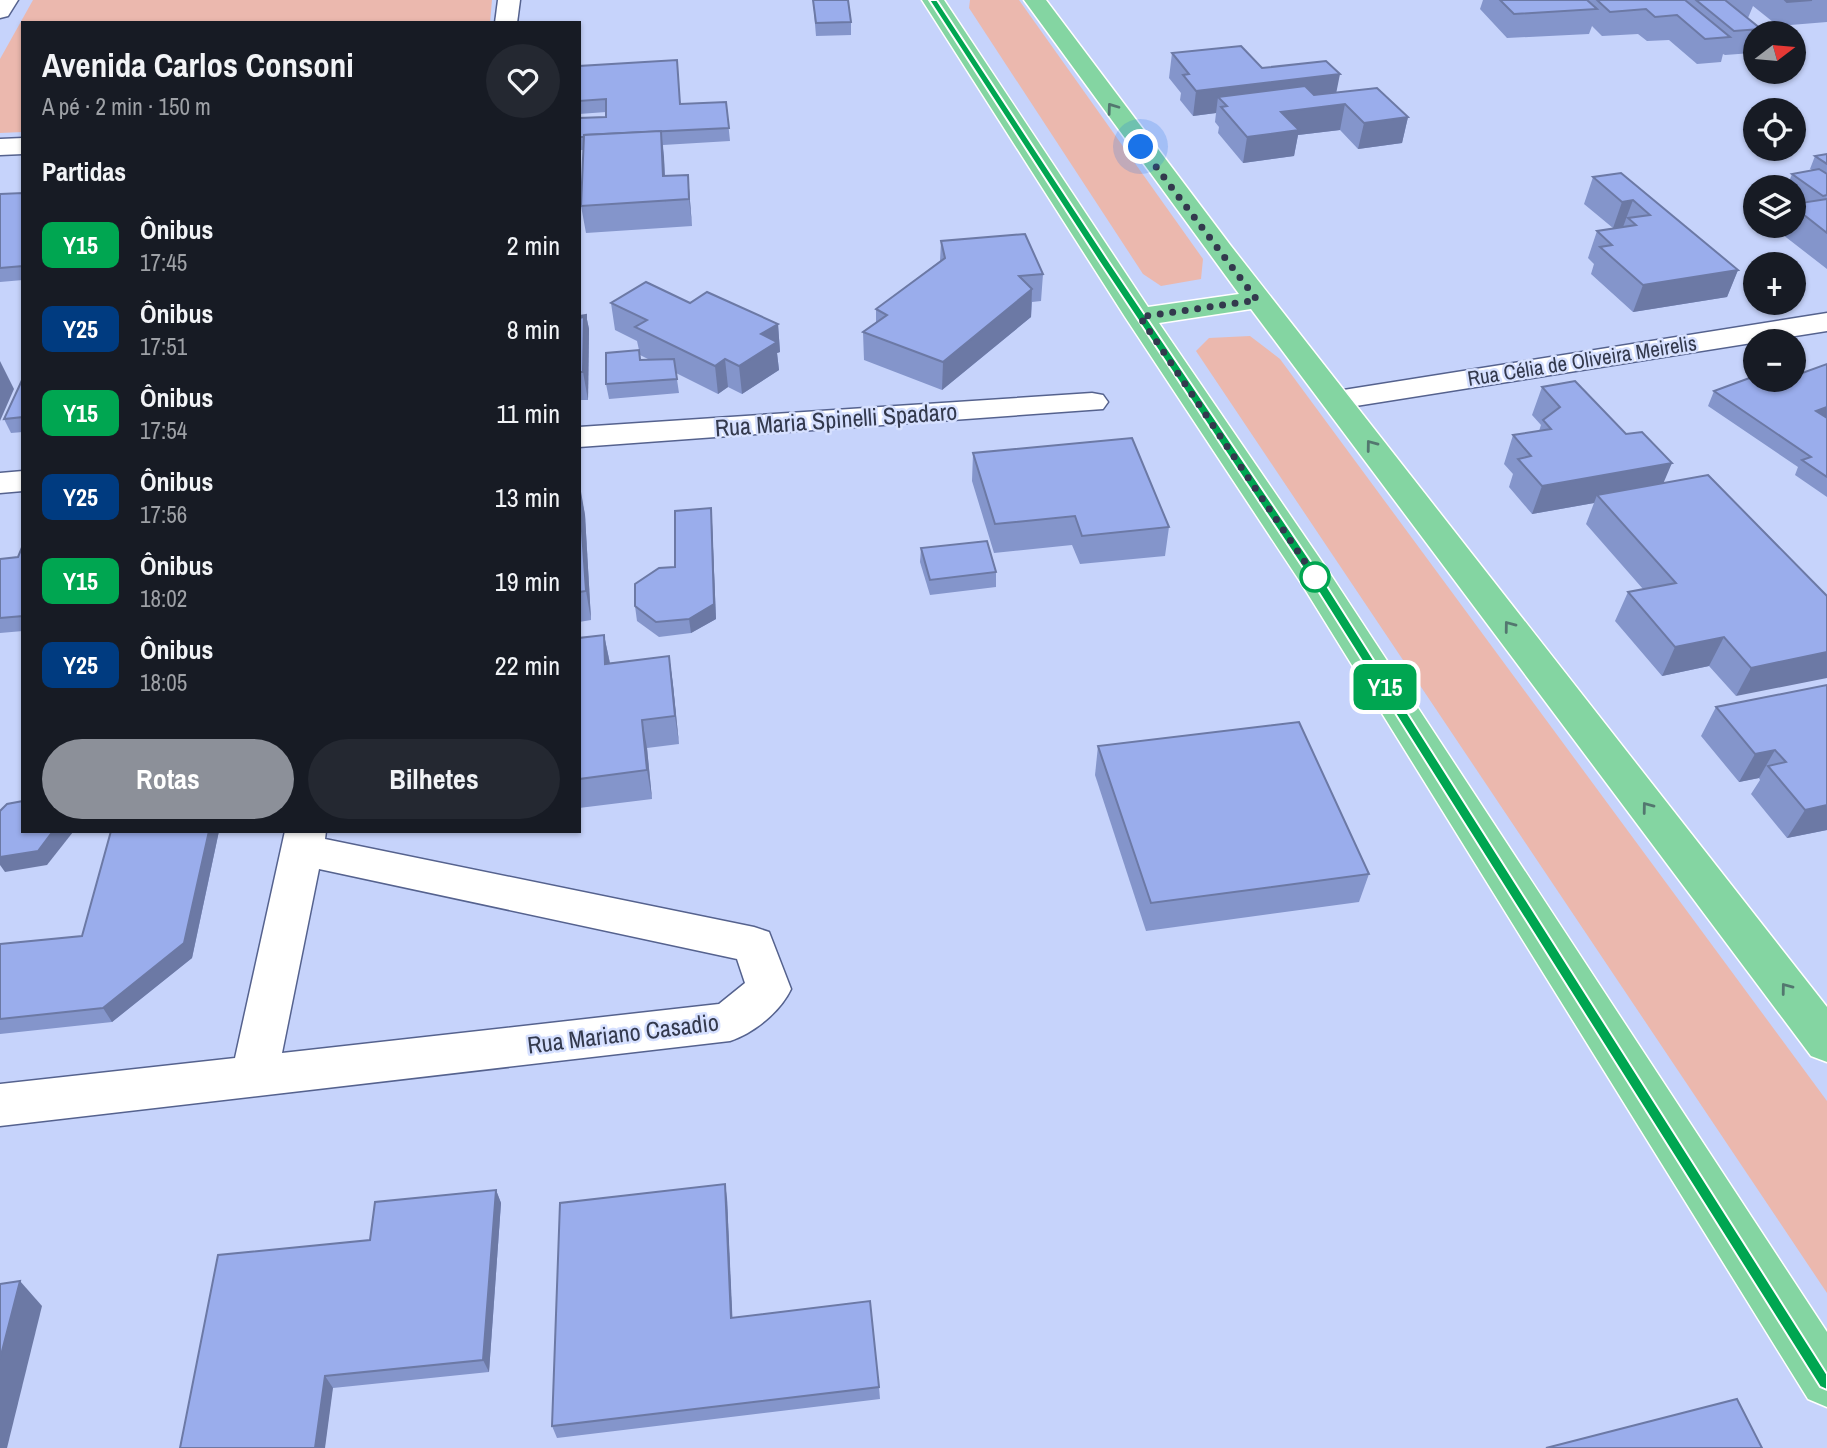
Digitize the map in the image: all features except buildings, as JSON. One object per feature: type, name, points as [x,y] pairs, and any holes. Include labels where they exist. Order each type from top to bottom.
[{"type":"main road","points":[[933,0],[1315,578],[1827,1380]]},
{"type":"main road","points":[[1035,0],[1126,127],[1257,300],[1337,400],[1827,1042]]},
{"type":"main road","points":[[1140,317],[1257,300]]},
{"type":"street","points":[[0,12],[7,0]]},
{"type":"street","points":[[506,21],[509,0]]},
{"type":"street","points":[[0,147],[21,146]]},
{"type":"street","name":"Rua Célia de Oliveira Meirelis","points":[[1337,400],[1827,322]]},
{"type":"street","name":"Rua Maria Spinelli Spadaro","points":[[581,438],[1092,402]]},
{"type":"street","points":[[0,483],[21,481]]},
{"type":"street","name":"Rua Mariano Casadio","points":[[0,1105],[254,1077],[730,1022],[769,989],[754,945],[305,841],[254,1077]]},
{"type":"shaded area","points":[[33,0],[492,0],[490,21],[21,21]]},
{"type":"shaded area","points":[[970,0],[1019,0],[1203,259],[1201,279],[1161,286],[1143,274],[969,8]]},
{"type":"shaded area","points":[[21,21],[21,132],[0,133],[0,59]]},
{"type":"shaded area","points":[[1250,336],[1280,359],[1827,1101],[1827,1293],[1196,351],[1209,338]]},
{"type":"bus line","name":"Y15","points":[[933,0],[1315,578],[1827,1381]]},
{"type":"route","points":[[1141,147],[1257,300],[1140,317],[1315,577]]}]
